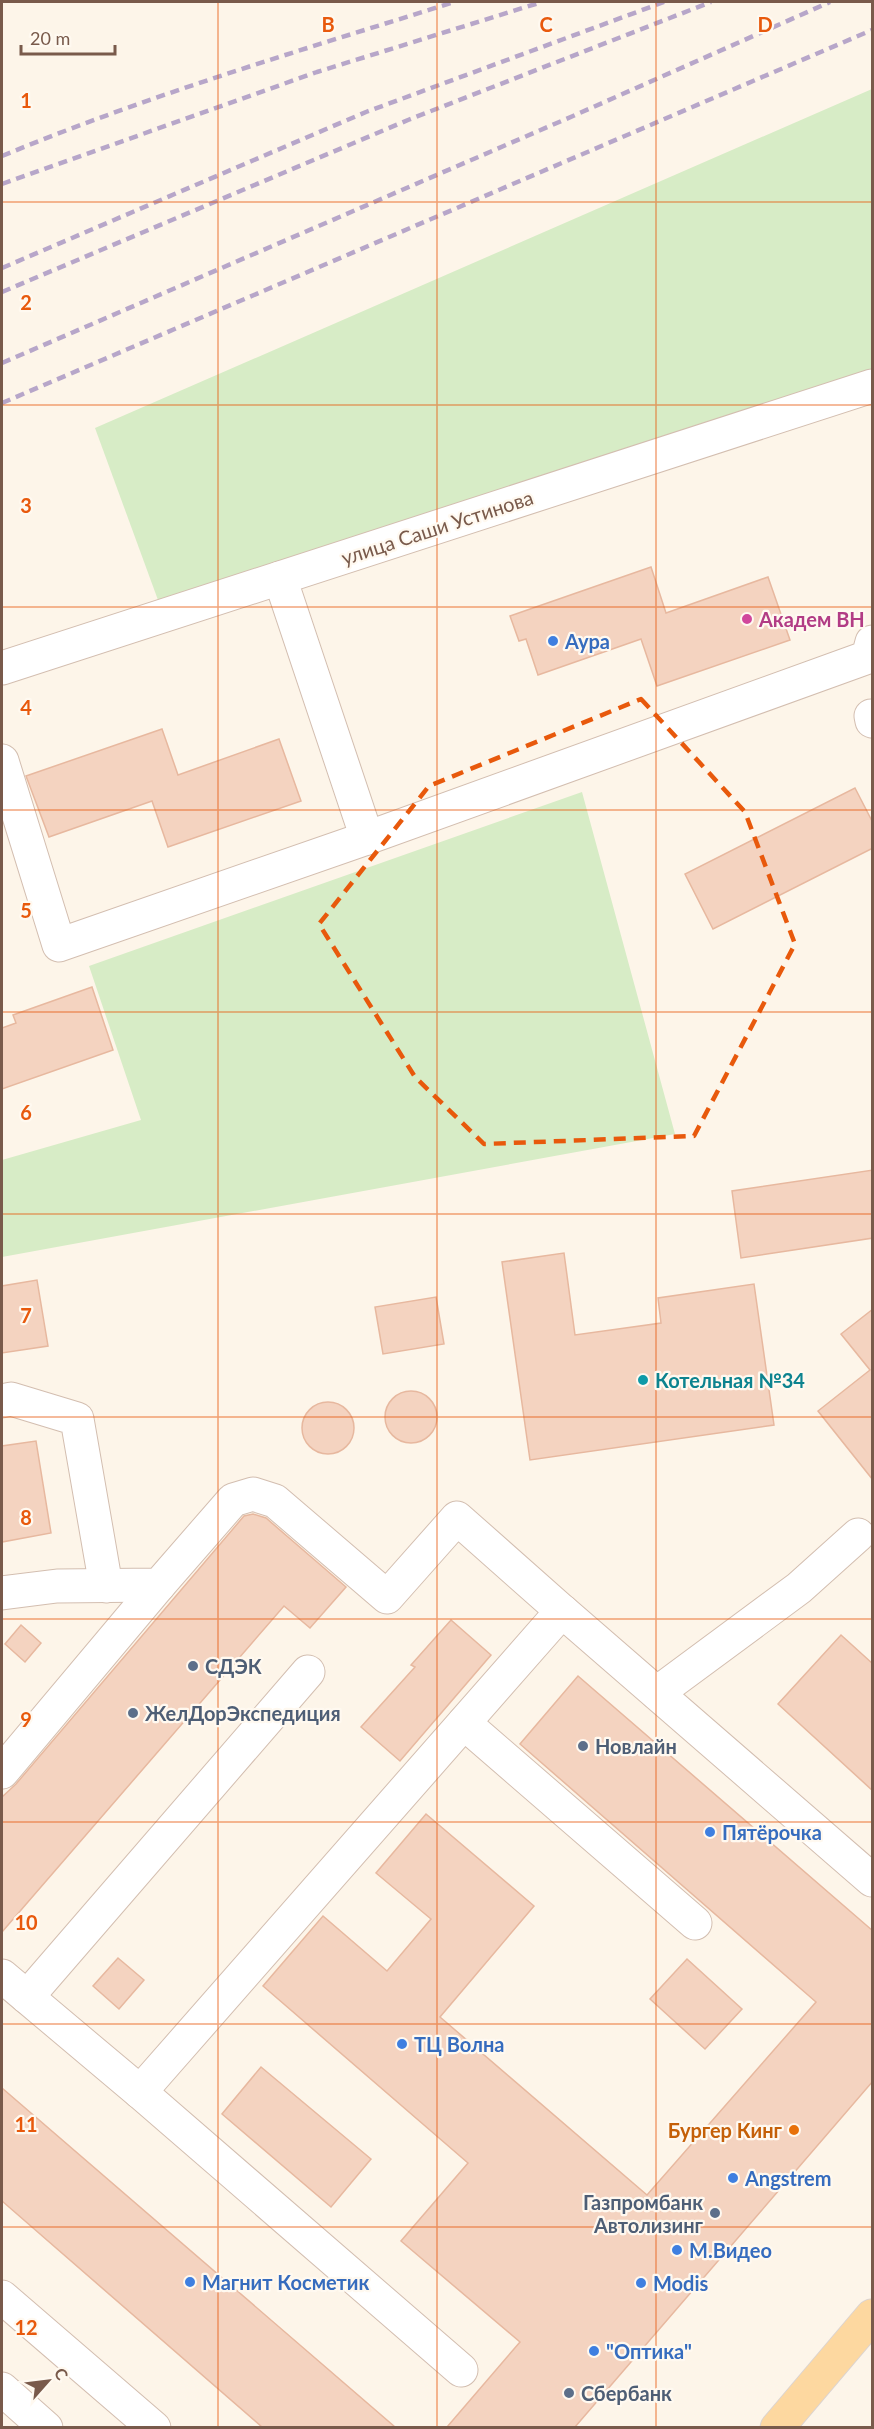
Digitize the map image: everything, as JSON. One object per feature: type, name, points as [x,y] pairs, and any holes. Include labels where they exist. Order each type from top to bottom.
[{"type":"main road","points":[[777,2427],[873,2316]]},
{"type":"street","name":"улица Саши Устинова","points":[[2,668],[873,386]]},
{"type":"street","points":[[280,578],[367,838]]},
{"type":"street","points":[[2,762],[59,945],[367,838],[868,657],[873,642]]},
{"type":"street","points":[[2,1401],[11,1399],[77,1419],[106,1586]]},
{"type":"street","points":[[2,1772],[233,1500],[253,1494],[274,1501],[387,1597],[457,1518],[873,1880]]},
{"type":"street","points":[[657,1693],[799,1588],[858,1535]]},
{"type":"street","points":[[2,1593],[57,1586],[159,1585]]},
{"type":"street","points":[[140,2092],[562,1611]]},
{"type":"street","points":[[27,1997],[308,1672]]},
{"type":"street","points":[[465,1723],[695,1923]]},
{"type":"street","points":[[2,1976],[140,2092],[461,2370]]},
{"type":"street","points":[[2,2297],[154,2427]]},
{"type":"street","points":[[2,2389],[46,2427]]},
{"type":"highlighted area","points":[[641,699],[745,812],[795,944],[694,1136],[484,1144],[415,1077],[319,924],[429,786]]},
{"type":"green space","points":[[872,89],[872,371],[158,600],[95,428]]},
{"type":"green space","points":[[582,792],[675,1134],[2,1257],[2,1160],[141,1120],[89,966]]},
{"type":"building","points":[[651,567],[666,613],[768,577],[790,640],[657,686],[641,639],[538,675],[526,639],[519,641],[510,616]]},
{"type":"building","points":[[162,729],[178,775],[279,739],[301,801],[168,847],[152,801],[49,837],[26,776]]},
{"type":"building","points":[[855,788],[873,823],[873,848],[713,929],[685,874]]},
{"type":"building","points":[[92,987],[113,1050],[2,1089],[2,1028],[16,1023],[13,1015]]},
{"type":"building","points":[[873,1170],[873,1238],[741,1258],[732,1191]]},
{"type":"building","name":"Котельная №34","points":[[564,1253],[575,1335],[661,1323],[658,1298],[754,1284],[774,1425],[530,1460],[502,1262]]},
{"type":"building","points":[[37,1280],[48,1346],[2,1353],[2,1286]]},
{"type":"building","points":[[436,1297],[444,1344],[383,1354],[375,1307]]},
{"type":"building","points":[[873,1309],[873,1480],[818,1411],[870,1370],[841,1334]]},
{"type":"building","points":[[406,1391],[416,1391],[425,1395],[433,1403],[437,1417],[433,1431],[425,1439],[416,1443],[406,1443],[397,1439],[389,1431],[385,1422],[385,1412],[389,1403],[397,1395]]},
{"type":"building","points":[[323,1402],[333,1402],[347,1409],[354,1428],[347,1447],[333,1454],[323,1454],[313,1450],[306,1443],[302,1433],[302,1423],[306,1413],[313,1406]]},
{"type":"building","points":[[36,1441],[51,1533],[2,1542],[2,1446]]},
{"type":"building","name":"ЖелДорЭкспедиция","points":[[253,1514],[266,1518],[346,1587],[310,1628],[284,1606],[2,1932],[2,1797],[16,1784],[244,1516]]},
{"type":"building","points":[[451,1620],[491,1655],[400,1761],[361,1727],[415,1667],[411,1665]]},
{"type":"building","points":[[21,1625],[41,1643],[25,1662],[5,1644]]},
{"type":"building","points":[[841,1635],[873,1664],[873,1791],[778,1704]]},
{"type":"building","name":"ТЦ Волна","points":[[578,1676],[873,1931],[873,2081],[575,2427],[447,2427],[520,2342],[401,2241],[468,2163],[263,1986],[323,1916],[387,1971],[431,1919],[376,1873],[426,1814],[534,1906],[440,2017],[647,2195],[816,2002],[520,1744]]},
{"type":"building","points":[[118,1958],[144,1980],[119,2009],[93,1986]]},
{"type":"building","points":[[687,1959],[742,2009],[705,2049],[650,1999]]},
{"type":"building","points":[[261,2067],[371,2159],[331,2207],[222,2114]]},
{"type":"building","points":[[2,2088],[395,2427],[262,2427],[2,2201]]},
{"type":"railway","points":[[2,156],[170,93],[454,2]]},
{"type":"railway","points":[[2,184],[317,72],[542,2]]},
{"type":"railway","points":[[2,268],[366,112],[664,2]]},
{"type":"railway","points":[[2,292],[408,120],[711,2]]},
{"type":"railway","points":[[2,363],[830,2]]},
{"type":"railway","points":[[2,403],[872,30]]},
{"type":"place","name":"Академ ВН","points":[[747,619]]},
{"type":"place","name":"Аура","points":[[553,641]]},
{"type":"place","name":"Котельная №34","points":[[643,1380]]},
{"type":"place","name":"СДЭК","points":[[193,1666]]},
{"type":"place","name":"ЖелДорЭкспедиция","points":[[133,1713]]},
{"type":"place","name":"Новлайн","points":[[583,1746]]},
{"type":"place","name":"Пятёрочка","points":[[710,1832]]},
{"type":"place","name":"ТЦ Волна","points":[[402,2044]]},
{"type":"place","name":"Бургер Кинг","points":[[794,2130]]},
{"type":"place","name":"Angstrem","points":[[733,2178]]},
{"type":"place","name":"Газпромбанк Автолизинг","points":[[715,2213]]},
{"type":"place","name":"М.Видео","points":[[677,2250]]},
{"type":"place","name":"Магнит Косметик","points":[[190,2282]]},
{"type":"place","name":"Modis","points":[[641,2283]]},
{"type":"place","name":"\"Оптика\"","points":[[594,2351]]},
{"type":"place","name":"Сбербанк","points":[[569,2393]]}]
